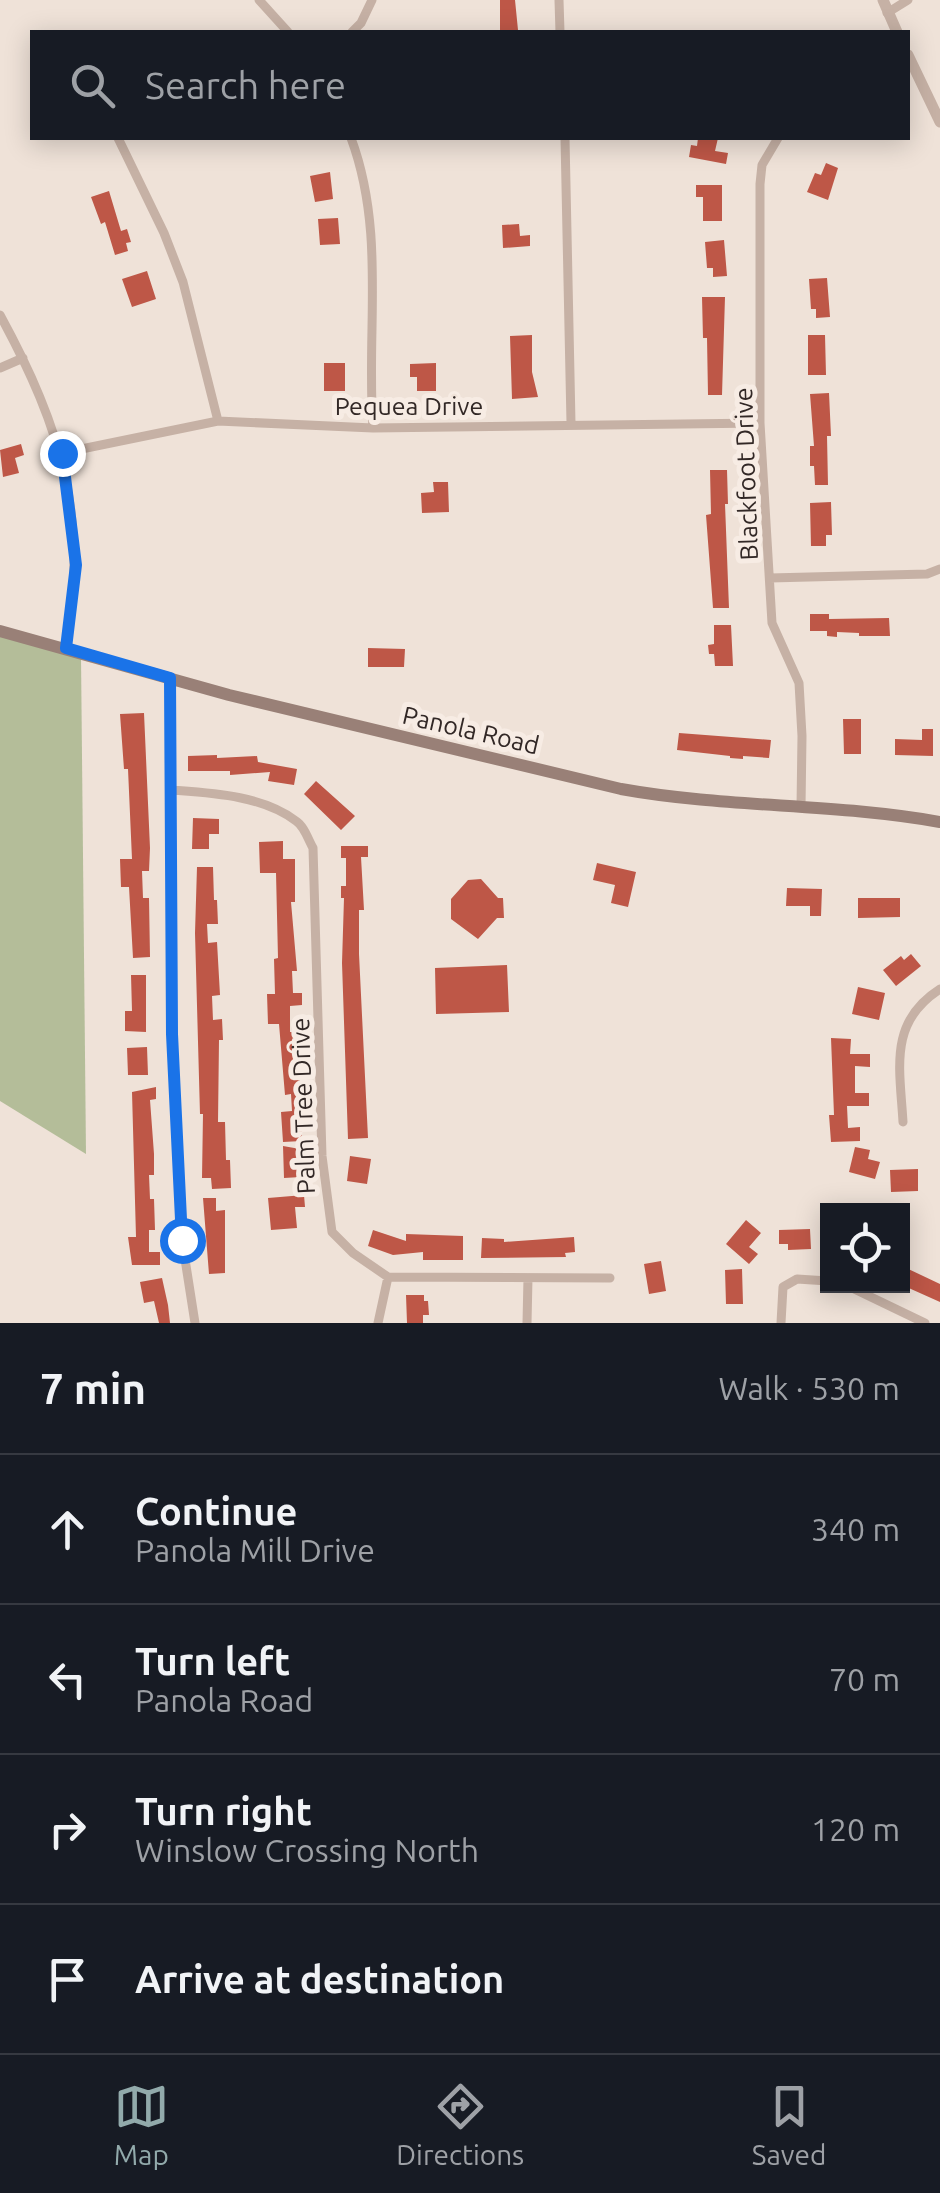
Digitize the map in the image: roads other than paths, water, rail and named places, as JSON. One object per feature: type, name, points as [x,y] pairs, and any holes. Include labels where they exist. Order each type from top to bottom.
[{"type":"main road","name":"Panola Road","points":[[0,631],[229,696],[621,789],[681,800],[801,807],[940,822]]},
{"type":"street","points":[[259,0],[286,30]]},
{"type":"street","points":[[354,30],[372,0]]},
{"type":"street","points":[[559,0],[560,30]]},
{"type":"street","points":[[895,30],[885,6],[908,0]]},
{"type":"street","points":[[910,59],[940,122]]},
{"type":"street","points":[[119,140],[183,282],[218,421]]},
{"type":"street","points":[[351,140],[363,171],[373,238],[373,428]]},
{"type":"street","points":[[565,140],[571,423]]},
{"type":"street","name":"Blackfoot Drive","points":[[777,140],[762,165],[760,184],[760,423],[772,623],[799,683],[801,807]]},
{"type":"street","points":[[0,315],[62,453],[76,565],[66,648]]},
{"type":"street","points":[[0,368],[22,358]]},
{"type":"street","name":"Pequea Drive","points":[[62,453],[218,421],[373,428],[760,423]]},
{"type":"street","points":[[770,578],[928,574],[940,569]]},
{"type":"street","points":[[170,678],[173,1053],[182,1240],[196,1323]]},
{"type":"street","name":"Palm Tree Drive","points":[[170,790],[256,802],[299,822],[313,848],[322,1156],[328,1213],[332,1232],[341,1242],[388,1277]]},
{"type":"street","points":[[902,1122],[899,1046],[919,1004],[940,989]]},
{"type":"street","points":[[378,1323],[388,1277],[610,1278]]},
{"type":"street","points":[[527,1323],[528,1278]]},
{"type":"street","points":[[781,1323],[783,1287],[797,1279],[820,1280]]},
{"type":"street","points":[[863,1293],[925,1323]]}]
